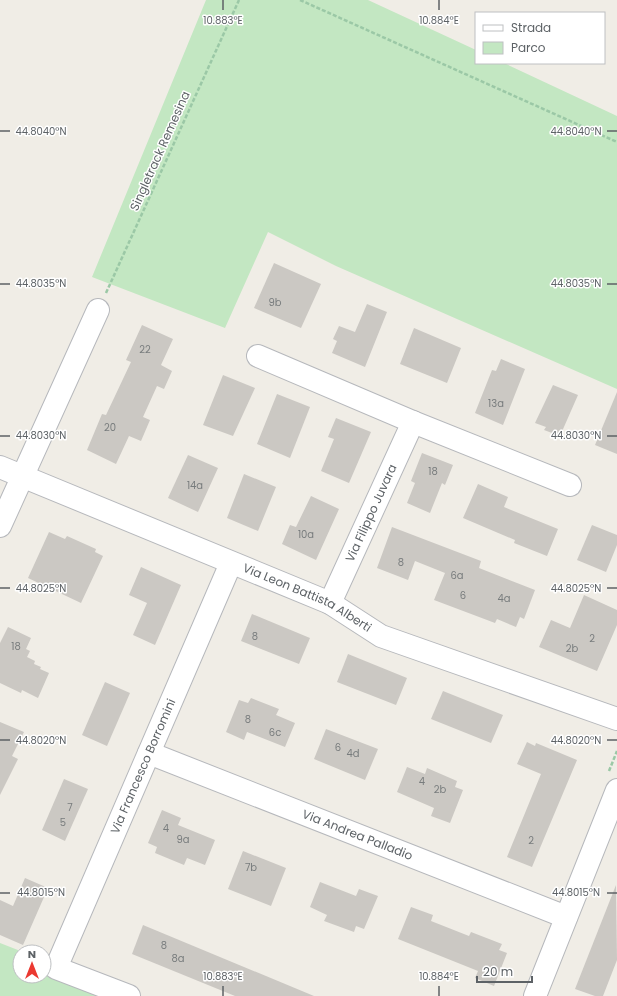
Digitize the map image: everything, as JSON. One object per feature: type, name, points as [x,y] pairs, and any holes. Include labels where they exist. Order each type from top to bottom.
[{"type":"street","points":[[0,526],[98,310]]},
{"type":"street","points":[[258,356],[413,422],[570,484]]},
{"type":"street","name":"Via Filippo Juvara","points":[[330,603],[413,422]]},
{"type":"street","name":"Via Leon Battista Alberti","points":[[0,467],[330,603],[381,636],[617,719]]},
{"type":"street","name":"Via Francesco Borromini","points":[[129,996],[56,968],[231,563]]},
{"type":"street","name":"Via Andrea Palladio","points":[[149,753],[566,917]]},
{"type":"street","points":[[535,996],[566,917],[611,821],[617,790]]},
{"type":"path","name":"Singletrack Remesina","points":[[98,310],[239,0]]},
{"type":"path","points":[[300,0],[617,142]]},
{"type":"green space","points":[[206,0],[368,0],[475,50],[475,64],[506,64],[617,116],[617,389],[336,266],[268,232],[225,328],[92,277]]},
{"type":"green space","points":[[0,943],[12,948],[12,984],[52,984],[52,963],[138,996],[0,996]]},
{"type":"building","points":[[274,263],[321,284],[301,328],[254,308]]},
{"type":"building","points":[[367,304],[387,312],[365,367],[332,353],[337,341],[333,339],[339,326],[355,332]]},
{"type":"building","points":[[142,325],[173,339],[161,365],[172,371],[164,389],[157,386],[143,417],[150,420],[141,441],[129,436],[116,464],[87,450],[102,414],[106,415],[131,362],[126,360]]},
{"type":"building","points":[[414,328],[461,348],[447,383],[400,364]]},
{"type":"building","points":[[501,359],[525,369],[503,425],[475,413],[492,370],[496,371]]},
{"type":"building","points":[[223,375],[255,388],[233,436],[203,425]]},
{"type":"building","points":[[553,385],[578,395],[560,436],[544,430],[546,427],[535,423]]},
{"type":"building","points":[[617,392],[617,454],[595,445]]},
{"type":"building","points":[[277,394],[310,407],[290,458],[257,444]]},
{"type":"building","points":[[336,418],[371,432],[349,483],[321,471],[334,439],[328,437]]},
{"type":"building","points":[[422,453],[453,465],[445,485],[442,483],[430,513],[407,503],[415,483],[411,481]]},
{"type":"building","points":[[188,455],[218,468],[198,512],[168,498]]},
{"type":"building","points":[[244,474],[276,487],[258,531],[227,518]]},
{"type":"building","points":[[478,484],[508,497],[504,507],[558,529],[547,556],[514,543],[515,540],[463,518]]},
{"type":"building","points":[[311,496],[339,509],[316,560],[282,544],[290,525],[296,527]]},
{"type":"building","points":[[592,525],[617,535],[617,545],[606,572],[577,560]]},
{"type":"building","points":[[392,527],[481,561],[479,568],[535,590],[524,619],[520,617],[516,627],[497,619],[495,623],[434,600],[445,573],[415,561],[408,580],[377,568]]},
{"type":"building","points":[[49,532],[65,539],[67,536],[96,549],[95,552],[103,556],[81,603],[28,578]]},
{"type":"building","points":[[141,567],[181,585],[155,645],[133,635],[147,603],[129,595]]},
{"type":"building","points":[[584,595],[617,610],[617,625],[597,671],[539,647],[551,620],[570,628]]},
{"type":"building","points":[[252,614],[310,638],[299,664],[241,641]]},
{"type":"building","points":[[8,627],[31,638],[26,649],[30,651],[27,657],[35,661],[34,664],[41,667],[40,669],[49,673],[38,698],[22,690],[21,693],[0,683],[0,643]]},
{"type":"building","points":[[348,654],[407,678],[396,705],[337,682]]},
{"type":"building","points":[[105,682],[130,693],[107,746],[82,735]]},
{"type":"building","points":[[443,691],[503,715],[491,743],[431,719]]},
{"type":"building","points":[[251,698],[279,709],[276,715],[295,723],[285,747],[247,732],[244,740],[226,732],[239,700],[248,703]]},
{"type":"building","points":[[0,722],[24,732],[12,756],[18,759],[0,795]]},
{"type":"building","points":[[326,729],[378,749],[365,780],[314,759]]},
{"type":"building","points":[[527,742],[535,746],[536,743],[577,760],[532,867],[507,857],[541,774],[517,764]]},
{"type":"building","points":[[407,767],[425,774],[427,768],[457,781],[455,787],[463,790],[450,823],[431,816],[434,808],[397,792]]},
{"type":"building","points":[[64,779],[88,789],[65,841],[42,830]]},
{"type":"building","points":[[162,810],[181,818],[178,825],[215,840],[205,865],[187,858],[184,865],[155,853],[157,847],[148,843]]},
{"type":"building","points":[[243,851],[286,868],[271,906],[228,889]]},
{"type":"building","points":[[25,878],[48,888],[23,944],[0,935],[0,900],[13,906]]},
{"type":"building","points":[[320,882],[356,896],[359,889],[378,896],[364,929],[356,926],[354,932],[324,921],[327,915],[310,907]]},
{"type":"building","points":[[616,885],[617,960],[603,996],[595,996],[575,989]]},
{"type":"building","points":[[411,907],[433,915],[431,921],[469,936],[471,932],[502,944],[499,950],[507,953],[494,986],[475,978],[478,971],[398,939]]},
{"type":"building","points":[[143,925],[314,996],[235,996],[132,954]]}]
